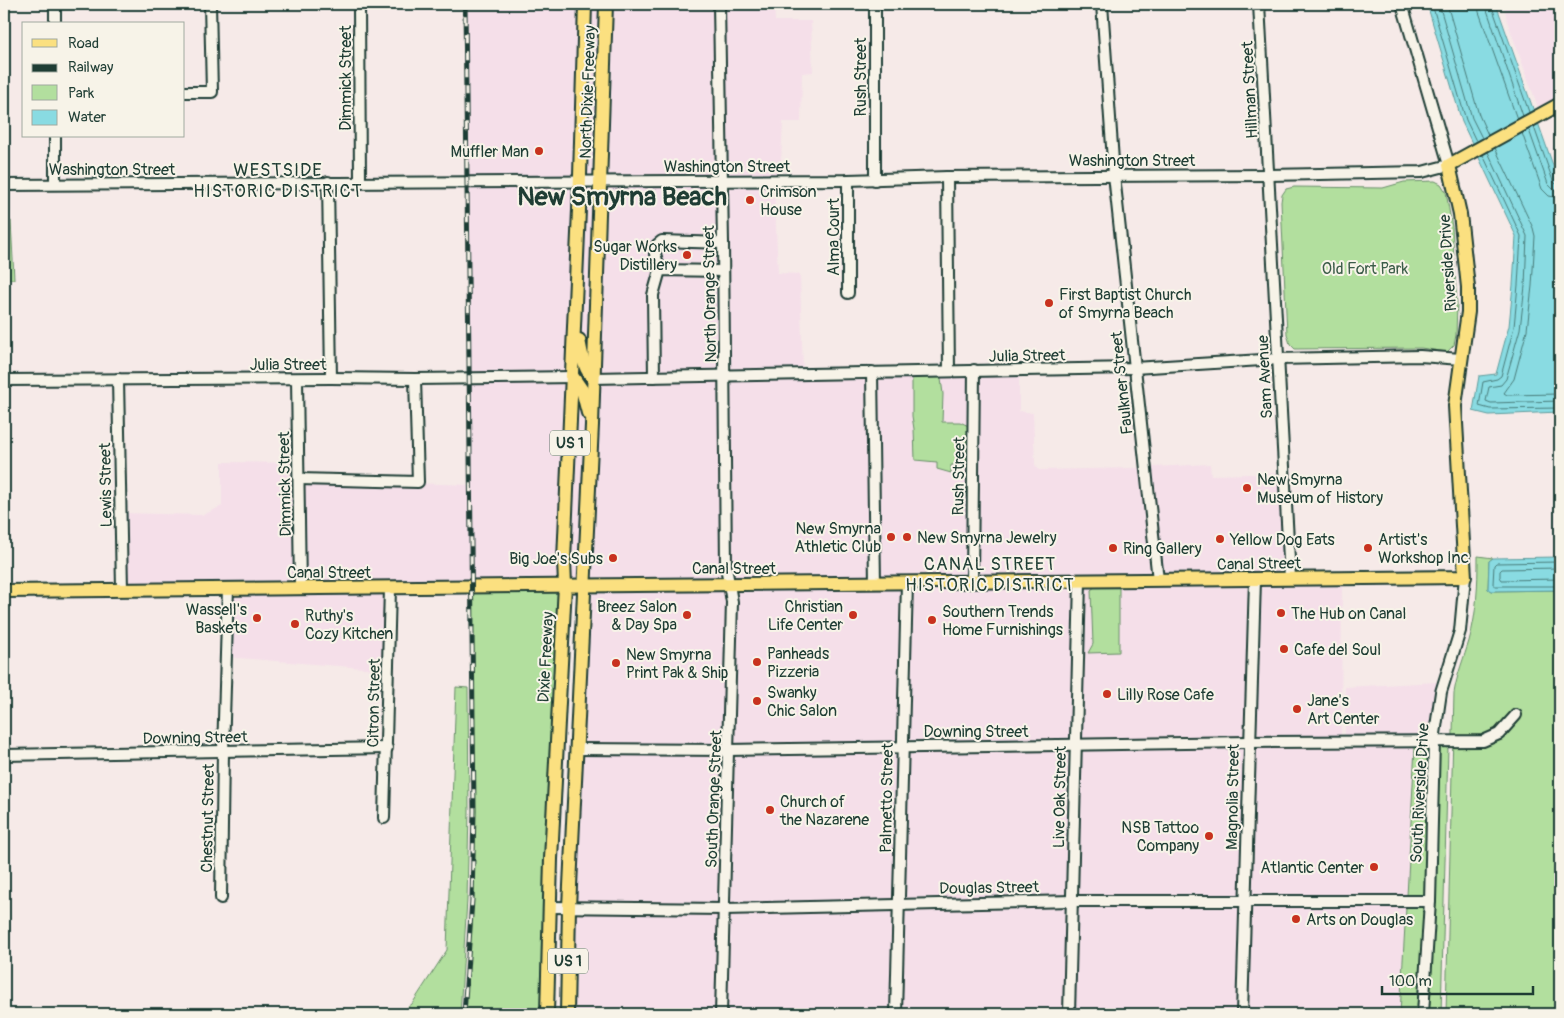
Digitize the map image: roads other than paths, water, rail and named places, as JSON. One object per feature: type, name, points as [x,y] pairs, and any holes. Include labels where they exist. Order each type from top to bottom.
[{"type":"main road","name":"North Dixie Freeway","points":[[576,301],[585,4]]},
{"type":"main road","name":"North Dixie Freeway","points":[[594,378],[606,4]]},
{"type":"main road","points":[[1449,165],[1556,107]]},
{"type":"main road","name":"Riverside Drive","points":[[1449,165],[1460,214],[1467,279],[1468,312],[1455,406],[1465,577]]},
{"type":"main road","name":"Dixie Freeway","points":[[547,1014],[549,907],[565,585],[564,560],[576,301]]},
{"type":"main road","points":[[575,318],[584,365],[588,373],[594,378]]},
{"type":"main road","points":[[572,377],[582,390],[592,425]]},
{"type":"main road","name":"US 1","points":[[567,1014],[569,908],[594,378]]},
{"type":"main road","name":"Canal Street","points":[[4,591],[1465,577]]},
{"type":"street","points":[[55,4],[55,22]]},
{"type":"street","points":[[185,92],[212,92],[210,4]]},
{"type":"street","name":"Dimmick Street","points":[[359,4],[360,182]]},
{"type":"street","name":"North Orange Street","points":[[719,4],[726,566],[728,584]]},
{"type":"street","name":"Rush Street","points":[[875,4],[876,180]]},
{"type":"street","name":"Faulkner Street","points":[[1102,4],[1114,175],[1158,580]]},
{"type":"street","name":"Hillman Street","points":[[1259,4],[1269,175]]},
{"type":"street","points":[[1402,4],[1449,165]]},
{"type":"street","points":[[54,184],[55,138]]},
{"type":"street","name":"Washington Street","points":[[4,185],[876,180],[947,177],[1269,175],[1422,172],[1449,165]]},
{"type":"street","name":"Sam Avenue","points":[[1269,175],[1290,578]]},
{"type":"street","points":[[947,177],[950,371]]},
{"type":"street","name":"Alma Court","points":[[848,180],[848,293]]},
{"type":"street","points":[[328,182],[331,378]]},
{"type":"street","points":[[654,377],[653,295],[660,270],[655,254],[657,245],[662,242],[723,242]]},
{"type":"street","points":[[660,270],[723,271]]},
{"type":"street","name":"Julia Street","points":[[594,378],[1134,368],[1278,359],[1420,356],[1461,359]]},
{"type":"street","name":"Rush Street","points":[[972,582],[974,370]]},
{"type":"street","points":[[872,372],[875,583]]},
{"type":"street","name":"Julia Street","points":[[4,380],[572,377]]},
{"type":"street","name":"Dimmick Street","points":[[297,379],[300,588]]},
{"type":"street","points":[[299,479],[418,482],[415,379]]},
{"type":"street","name":"Lewis Street","points":[[118,380],[122,589]]},
{"type":"street","name":"South Riverside Drive","points":[[1423,1014],[1430,901],[1434,741],[1441,692],[1460,631],[1465,577]]},
{"type":"street","name":"Magnolia Street","points":[[1242,1014],[1248,742],[1254,580]]},
{"type":"street","name":"Live Oak Street","points":[[1069,1014],[1080,581]]},
{"type":"street","name":"Palmetto Street","points":[[896,1014],[907,583]]},
{"type":"street","name":"South Orange Street","points":[[721,1014],[732,602],[728,584]]},
{"type":"street","name":"Chestnut Street","points":[[221,898],[228,588]]},
{"type":"street","name":"Citron Street","points":[[384,818],[390,588]]},
{"type":"street","name":"Downing Street","points":[[577,750],[729,750],[1248,742],[1483,741],[1499,734],[1516,715]]},
{"type":"street","name":"Downing Street","points":[[4,755],[387,748]]},
{"type":"street","name":"Douglas Street","points":[[549,907],[724,910],[1072,901],[1430,901]]},
{"type":"water","points":[[1427,4],[1496,4],[1560,185],[1560,412],[1489,415],[1473,411],[1479,376],[1496,374],[1509,326],[1516,236],[1462,122]]},
{"type":"water","points":[[1560,557],[1560,590],[1491,591],[1488,589],[1489,561],[1493,558]]},
{"type":"railway","points":[[464,1014],[472,900],[474,811],[465,4]]},
{"type":"place","name":"Muffler Man","points":[[539,151]]},
{"type":"place","name":"Crimson House","points":[[750,200]]},
{"type":"place","name":"Sugar Works Distillery","points":[[687,255]]},
{"type":"place","name":"First Baptist Church of Smyrna Beach","points":[[1049,303]]},
{"type":"place","name":"New Smyrna Museum of History","points":[[1247,488]]},
{"type":"place","name":"New Smyrna Athletic Club","points":[[891,537]]},
{"type":"place","name":"New Smyrna Jewelry","points":[[907,537]]},
{"type":"place","name":"Yellow Dog Eats","points":[[1220,539]]},
{"type":"place","name":"Ring Gallery","points":[[1113,548]]},
{"type":"place","name":"Artist's Workshop Inc","points":[[1368,548]]},
{"type":"place","name":"Big Joe's Subs","points":[[613,558]]},
{"type":"place","name":"The Hub on Canal","points":[[1281,613]]},
{"type":"place","name":"Breez Salon & Day Spa","points":[[687,615]]},
{"type":"place","name":"Christian Life Center","points":[[853,615]]},
{"type":"place","name":"Wassell's Baskets","points":[[257,618]]},
{"type":"place","name":"Southern Trends Home Furnishings","points":[[932,620]]},
{"type":"place","name":"Ruthy's Cozy Kitchen","points":[[295,624]]},
{"type":"place","name":"Cafe del Soul","points":[[1284,649]]},
{"type":"place","name":"Panheads Pizzeria","points":[[757,662]]},
{"type":"place","name":"New Smyrna Print Pak & Ship","points":[[616,663]]},
{"type":"place","name":"Lilly Rose Cafe","points":[[1107,694]]},
{"type":"place","name":"Swanky Chic Salon","points":[[757,701]]},
{"type":"place","name":"Jane's Art Center","points":[[1297,709]]},
{"type":"place","name":"Church of the Nazarene","points":[[770,810]]},
{"type":"place","name":"NSB Tattoo Company","points":[[1209,836]]},
{"type":"place","name":"Atlantic Center","points":[[1374,867]]},
{"type":"place","name":"Arts on Douglas","points":[[1296,919]]},
{"type":"district","name":"WESTSIDE HISTORIC DISTRICT","points":[[278,180]]},
{"type":"district","name":"New Smyrna Beach","points":[[622,196]]},
{"type":"district","name":"CANAL STREET HISTORIC DISTRICT","points":[[990,574]]},
{"type":"park label","name":"Old Fort Park","points":[[1365,268]]}]
